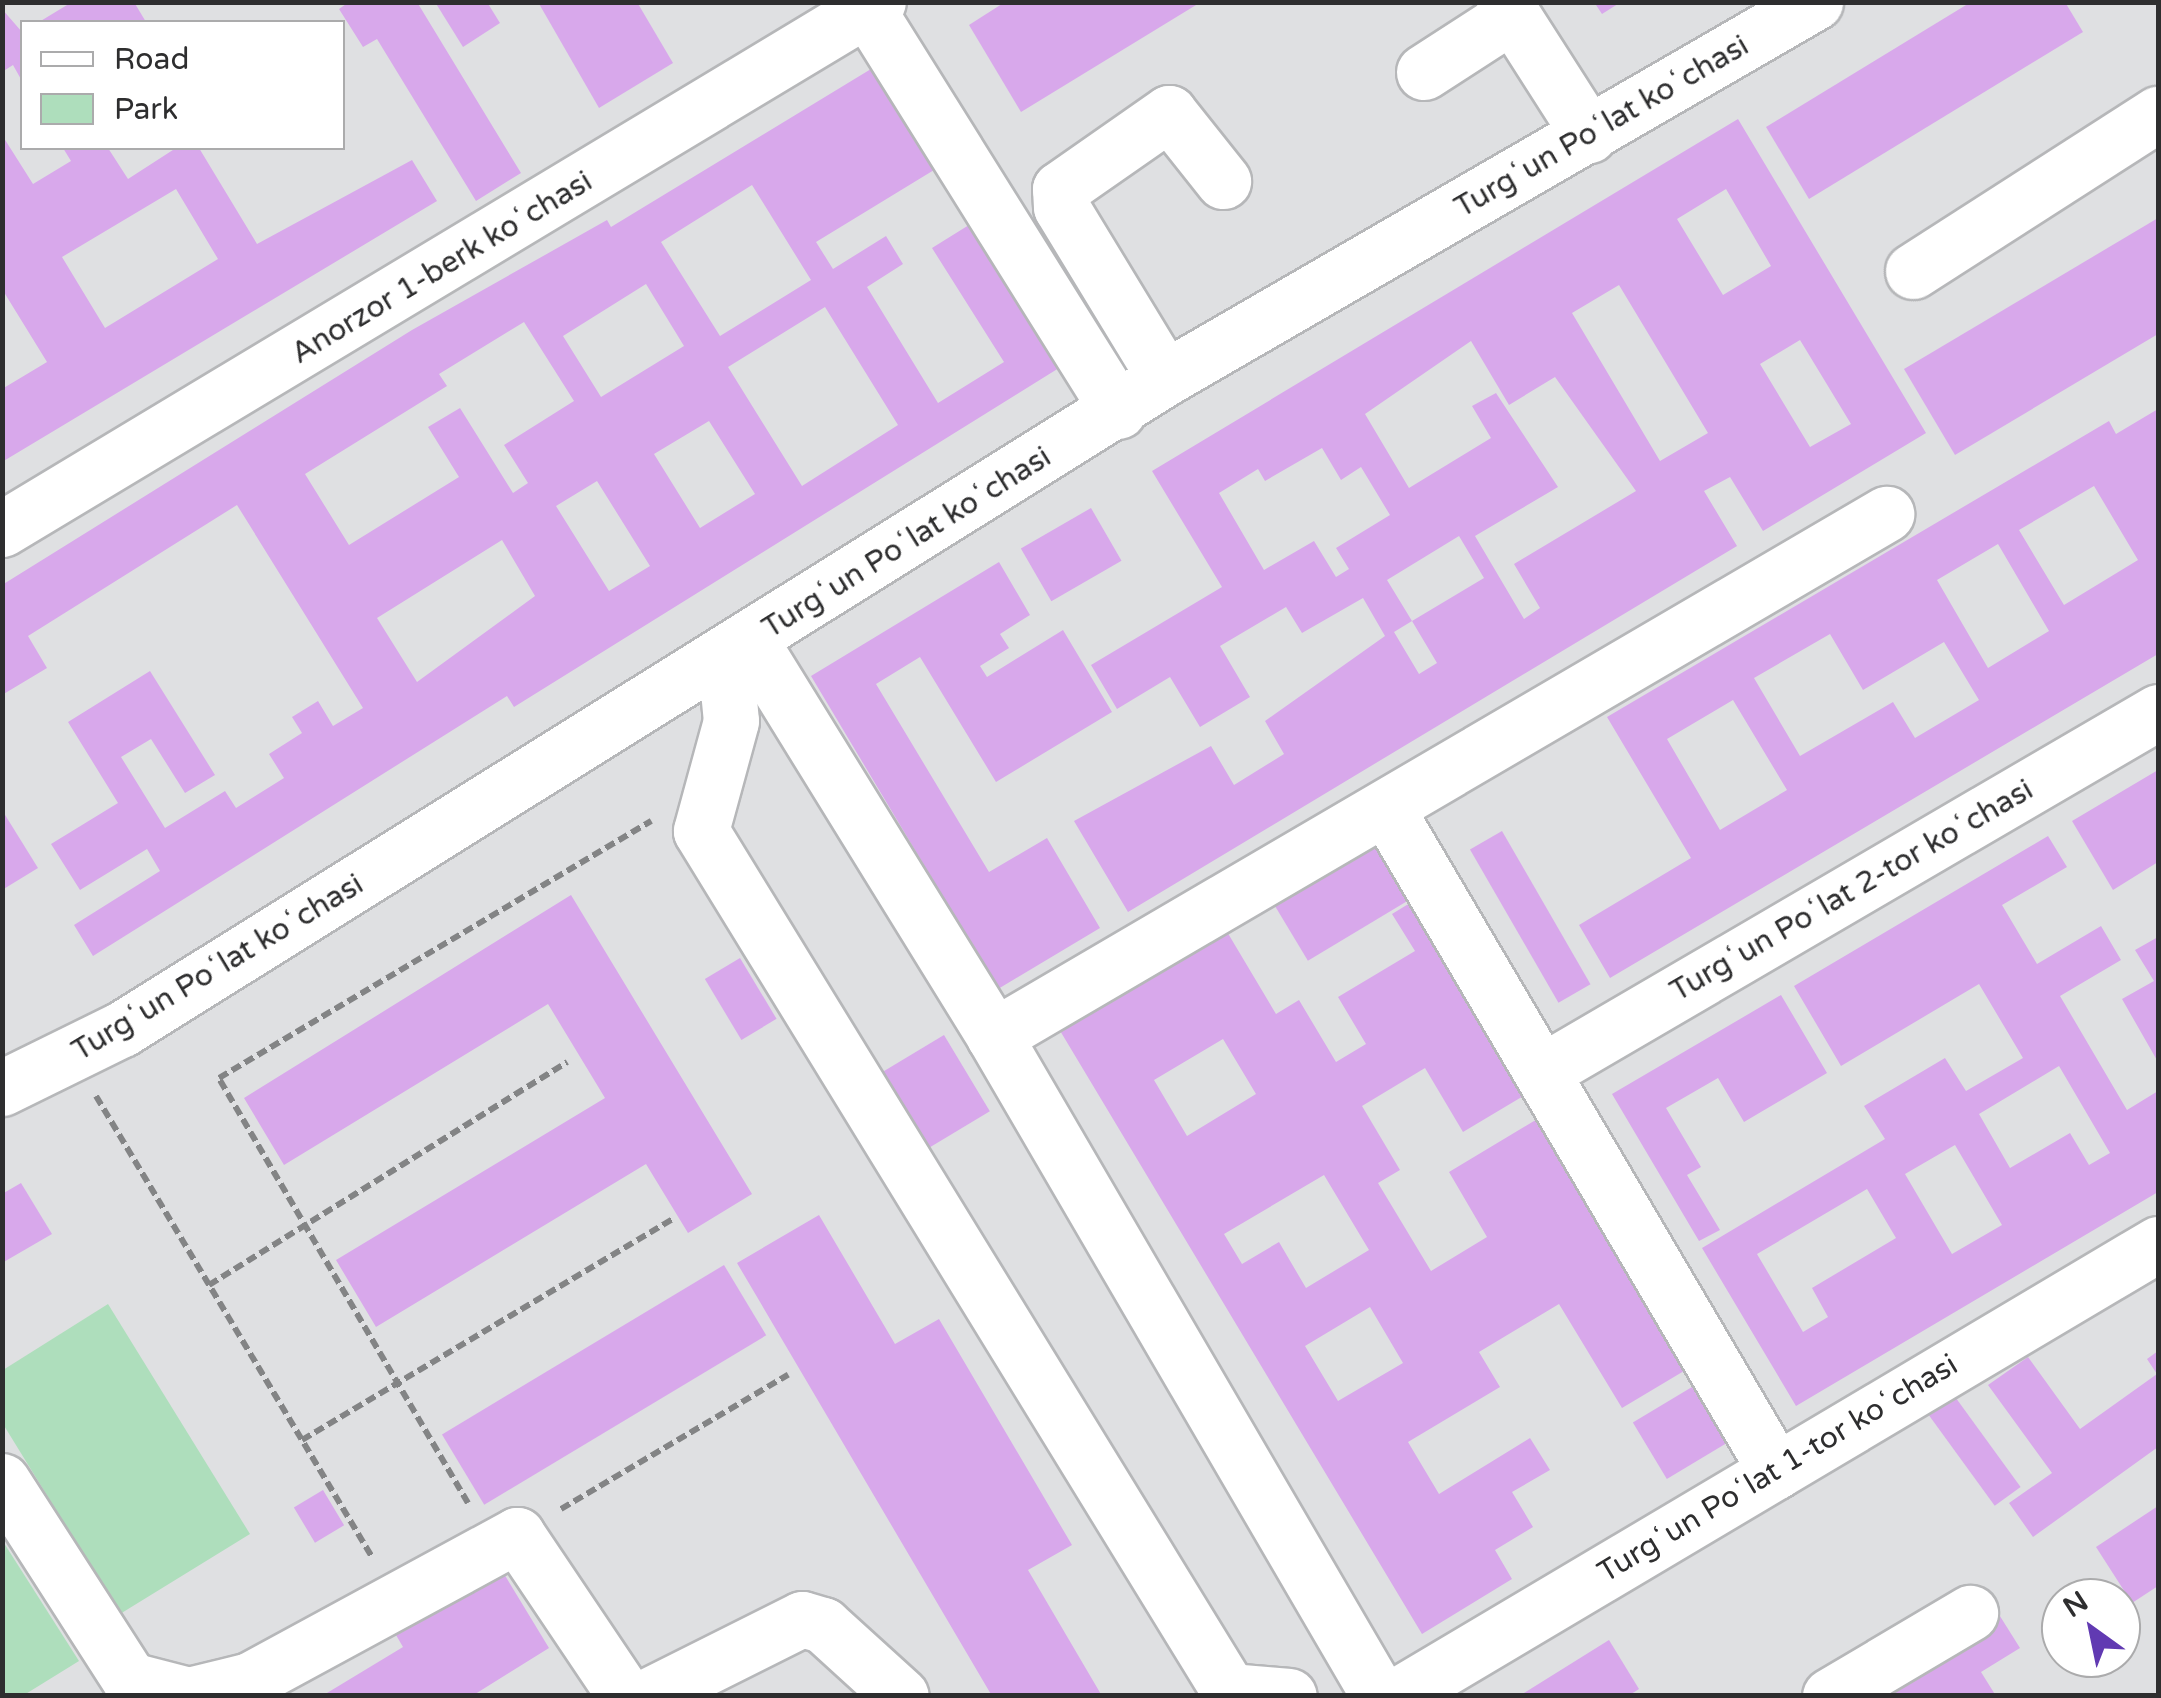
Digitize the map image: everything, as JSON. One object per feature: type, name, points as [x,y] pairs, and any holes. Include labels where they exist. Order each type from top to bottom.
[{"type":"street","name":"Turgʻun Poʻlat koʻchasi","points":[[2,1088],[73,1056],[738,651],[1165,378],[1815,2]]},
{"type":"street","points":[[872,6],[1118,411]]},
{"type":"street","name":"Anorzor 1-berk koʻchasi","points":[[2,529],[872,6]]},
{"type":"street","points":[[1424,72],[1508,9],[1589,135]]},
{"type":"street","points":[[1165,378],[1061,207],[1060,189],[1169,114],[1222,181]]},
{"type":"street","points":[[1913,271],[2158,114]]},
{"type":"street","points":[[994,1036],[1388,810],[1886,514]]},
{"type":"street","points":[[738,651],[731,721],[708,788],[701,831],[1225,1693],[1289,1696]]},
{"type":"street","points":[[738,651],[994,1036],[1367,1690]]},
{"type":"street","name":"Turgʻun Poʻlat 2-tor koʻchasi","points":[[1545,1070],[2158,712]]},
{"type":"street","points":[[1388,810],[1545,1070],[1776,1472]]},
{"type":"street","name":"Turgʻun Poʻlat 1-tor koʻchasi","points":[[1367,1690],[1776,1472],[2158,1244]]},
{"type":"street","points":[[2,1481],[130,1680],[189,1696],[250,1680],[506,1541],[625,1696]]},
{"type":"street","points":[[1830,1696],[1970,1613]]},
{"type":"street","points":[[648,1696],[802,1619],[823,1625],[901,1696]]},
{"type":"path","points":[[708,788],[219,1078],[301,1227],[396,1385],[506,1541],[788,1375]]},
{"type":"path","points":[[73,1056],[398,1600]]},
{"type":"path","points":[[209,1285],[567,1062]]},
{"type":"path","points":[[302,1440],[675,1218]]},
{"type":"green space","points":[[108,1304],[250,1534],[120,1614],[3,1424],[3,1370]]},
{"type":"green space","points":[[2,1540],[79,1661],[24,1695],[3,1695]]},
{"type":"building","points":[[72,2],[134,2],[145,20],[42,20]]},
{"type":"building","points":[[349,2],[417,2],[521,173],[476,201],[377,39],[363,47],[339,9]]},
{"type":"building","points":[[435,2],[487,2],[500,23],[463,47]]},
{"type":"building","points":[[538,2],[637,2],[673,63],[599,108]]},
{"type":"building","points":[[1005,2],[1201,2],[1021,112],[969,25]]},
{"type":"building","points":[[1594,2],[1621,2],[1602,14]]},
{"type":"building","points":[[1971,2],[2065,2],[2083,32],[1809,199],[1766,127]]},
{"type":"building","points":[[2,9],[20,30],[20,77],[13,65],[2,72]]},
{"type":"building","points":[[871,69],[934,170],[816,242],[833,269],[886,236],[903,264],[867,287],[938,403],[1004,362],[932,248],[977,220],[1067,363],[514,707],[507,696],[93,956],[74,925],[160,871],[147,849],[80,890],[51,844],[118,803],[68,722],[150,671],[215,775],[185,793],[151,739],[121,757],[165,828],[225,791],[236,808],[284,778],[269,754],[302,733],[292,717],[318,701],[333,726],[363,708],[237,505],[28,636],[47,668],[2,695],[2,585],[412,330],[607,220],[611,227]],"holes":[[[752,185],[811,280],[720,336],[661,242]],[[646,284],[684,346],[601,397],[563,336]],[[825,307],[898,425],[802,486],[728,367]],[[524,322],[574,401],[504,445],[528,483],[513,493],[460,408],[428,427],[459,477],[349,545],[305,474],[447,386],[439,374]],[[709,421],[755,494],[700,528],[654,454]],[[597,481],[650,566],[609,591],[556,506]],[[502,540],[535,596],[417,682],[377,618]]]},
{"type":"building","points":[[1738,119],[1926,433],[1763,531],[1730,477],[1704,491],[1737,546],[1128,912],[1074,821],[1211,746],[1234,785],[1284,754],[1265,721],[1385,636],[1363,598],[1302,633],[1286,607],[1220,646],[1250,697],[1200,727],[1170,677],[1117,709],[1091,665],[1222,587],[1152,471]],"holes":[[[1726,189],[1771,266],[1723,295],[1677,219]],[[1619,285],[1708,433],[1660,461],[1572,313]],[[1800,340],[1851,424],[1810,447],[1760,364]],[[1471,341],[1509,405],[1555,377],[1636,491],[1514,564],[1540,608],[1524,619],[1475,536],[1558,487],[1496,393],[1472,406],[1491,438],[1409,488],[1365,414]],[[1322,448],[1341,480],[1361,467],[1390,515],[1336,548],[1349,569],[1336,577],[1314,541],[1264,570],[1219,493],[1258,469],[1265,481]],[[1459,536],[1484,578],[1412,621],[1387,580]],[[1412,621],[1437,663],[1419,674],[1394,632]]]},
{"type":"building","points":[[2,135],[33,184],[71,161],[64,150],[109,150],[128,179],[173,150],[200,150],[257,244],[412,160],[437,201],[2,462],[2,389],[47,362],[2,289]],"holes":[[[176,189],[218,259],[105,328],[62,257]]]},
{"type":"building","points":[[2158,218],[2158,334],[1955,455],[1904,369]]},
{"type":"building","points":[[2158,409],[2158,654],[1610,978],[1579,925],[1691,858],[1607,717],[2109,421],[2116,434]],"holes":[[[2094,486],[2138,560],[2064,605],[2019,530]],[[1998,544],[2049,631],[1988,668],[1937,580]],[[1830,634],[1863,690],[1944,642],[1979,700],[1915,738],[1893,702],[1800,756],[1754,678]],[[1733,700],[1787,790],[1720,830],[1667,739]]]},
{"type":"building","points":[[1091,508],[1122,561],[1051,601],[1021,548]]},
{"type":"building","points":[[999,562],[1030,615],[1000,634],[1009,648],[980,666],[987,677],[1063,630],[1112,712],[996,782],[920,657],[876,684],[989,872],[1047,838],[1100,928],[998,989],[811,676]]},
{"type":"building","points":[[2158,770],[2158,862],[2113,890],[2072,821]]},
{"type":"building","points":[[2,810],[38,868],[2,890]]},
{"type":"building","points":[[1502,831],[1590,984],[1558,1003],[1470,849]]},
{"type":"building","points":[[1367,832],[1408,901],[1308,961],[1267,892]]},
{"type":"building","points":[[2048,836],[2067,867],[2002,905],[2037,964],[2101,926],[2121,960],[2060,996],[2127,1110],[2158,1091],[2158,1192],[1796,1406],[1702,1248],[1885,1139],[1864,1106],[1945,1058],[1966,1091],[2023,1058],[1979,984],[1841,1066],[1794,986]],"holes":[[[2059,1066],[2110,1153],[2089,1165],[2070,1133],[2010,1168],[1979,1114]],[[1955,1145],[2002,1225],[1952,1254],[1905,1174]],[[1867,1189],[1896,1238],[1812,1288],[1828,1317],[1803,1332],[1757,1254]]]},
{"type":"building","points":[[571,895],[752,1194],[688,1233],[646,1164],[376,1327],[336,1260],[605,1098],[548,1004],[284,1165],[244,1098]]},
{"type":"building","points":[[1410,903],[1525,1095],[1463,1132],[1425,1068],[1362,1106],[1400,1170],[1378,1183],[1431,1271],[1487,1237],[1449,1172],[1539,1118],[1689,1368],[1622,1408],[1559,1304],[1479,1352],[1500,1387],[1408,1442],[1439,1494],[1530,1438],[1550,1470],[1512,1492],[1533,1527],[1495,1550],[1512,1579],[1422,1634],[1053,1019],[1220,920],[1276,1014],[1299,1000],[1336,1062],[1366,1044],[1338,997],[1415,951],[1392,914]],"holes":[[[1223,1039],[1256,1094],[1187,1136],[1154,1080]],[[1324,1175],[1369,1250],[1306,1288],[1279,1242],[1242,1264],[1224,1234]],[[1370,1307],[1403,1363],[1338,1401],[1305,1346]]]},
{"type":"building","points":[[2158,937],[2158,1062],[2122,999],[2154,981],[2135,950]]},
{"type":"building","points":[[740,958],[777,1019],[741,1040],[705,979]]},
{"type":"building","points":[[1781,995],[1827,1073],[1744,1122],[1718,1078],[1666,1108],[1701,1167],[1687,1175],[1720,1230],[1699,1241],[1612,1094]]},
{"type":"building","points":[[944,1035],[990,1111],[920,1154],[874,1077]]},
{"type":"building","points":[[21,1183],[52,1234],[2,1263],[2,1194]]},
{"type":"building","points":[[819,1215],[895,1344],[939,1319],[1072,1545],[1028,1570],[1102,1696],[992,1696],[737,1263]]},
{"type":"building","points":[[724,1265],[766,1335],[484,1505],[442,1434]]},
{"type":"building","points":[[2158,1351],[2158,1447],[2033,1537],[2009,1503],[2052,1473],[1988,1385],[2028,1357],[2080,1429],[2157,1374],[2147,1359]]},
{"type":"building","points":[[1692,1387],[1726,1444],[1667,1479],[1633,1423]]},
{"type":"building","points":[[1953,1394],[2021,1487],[1995,1506],[1927,1413]]},
{"type":"building","points":[[323,1490],[344,1525],[315,1543],[294,1508]]},
{"type":"building","points":[[2158,1506],[2158,1586],[2141,1597],[2141,1578],[2116,1578],[2096,1547]]},
{"type":"building","points":[[495,1559],[549,1648],[472,1696],[322,1696],[403,1647],[389,1623]]},
{"type":"building","points":[[1993,1605],[2020,1648],[1981,1672],[1996,1696],[1847,1696]]},
{"type":"building","points":[[1609,1640],[1639,1689],[1628,1696],[1519,1696]]}]
